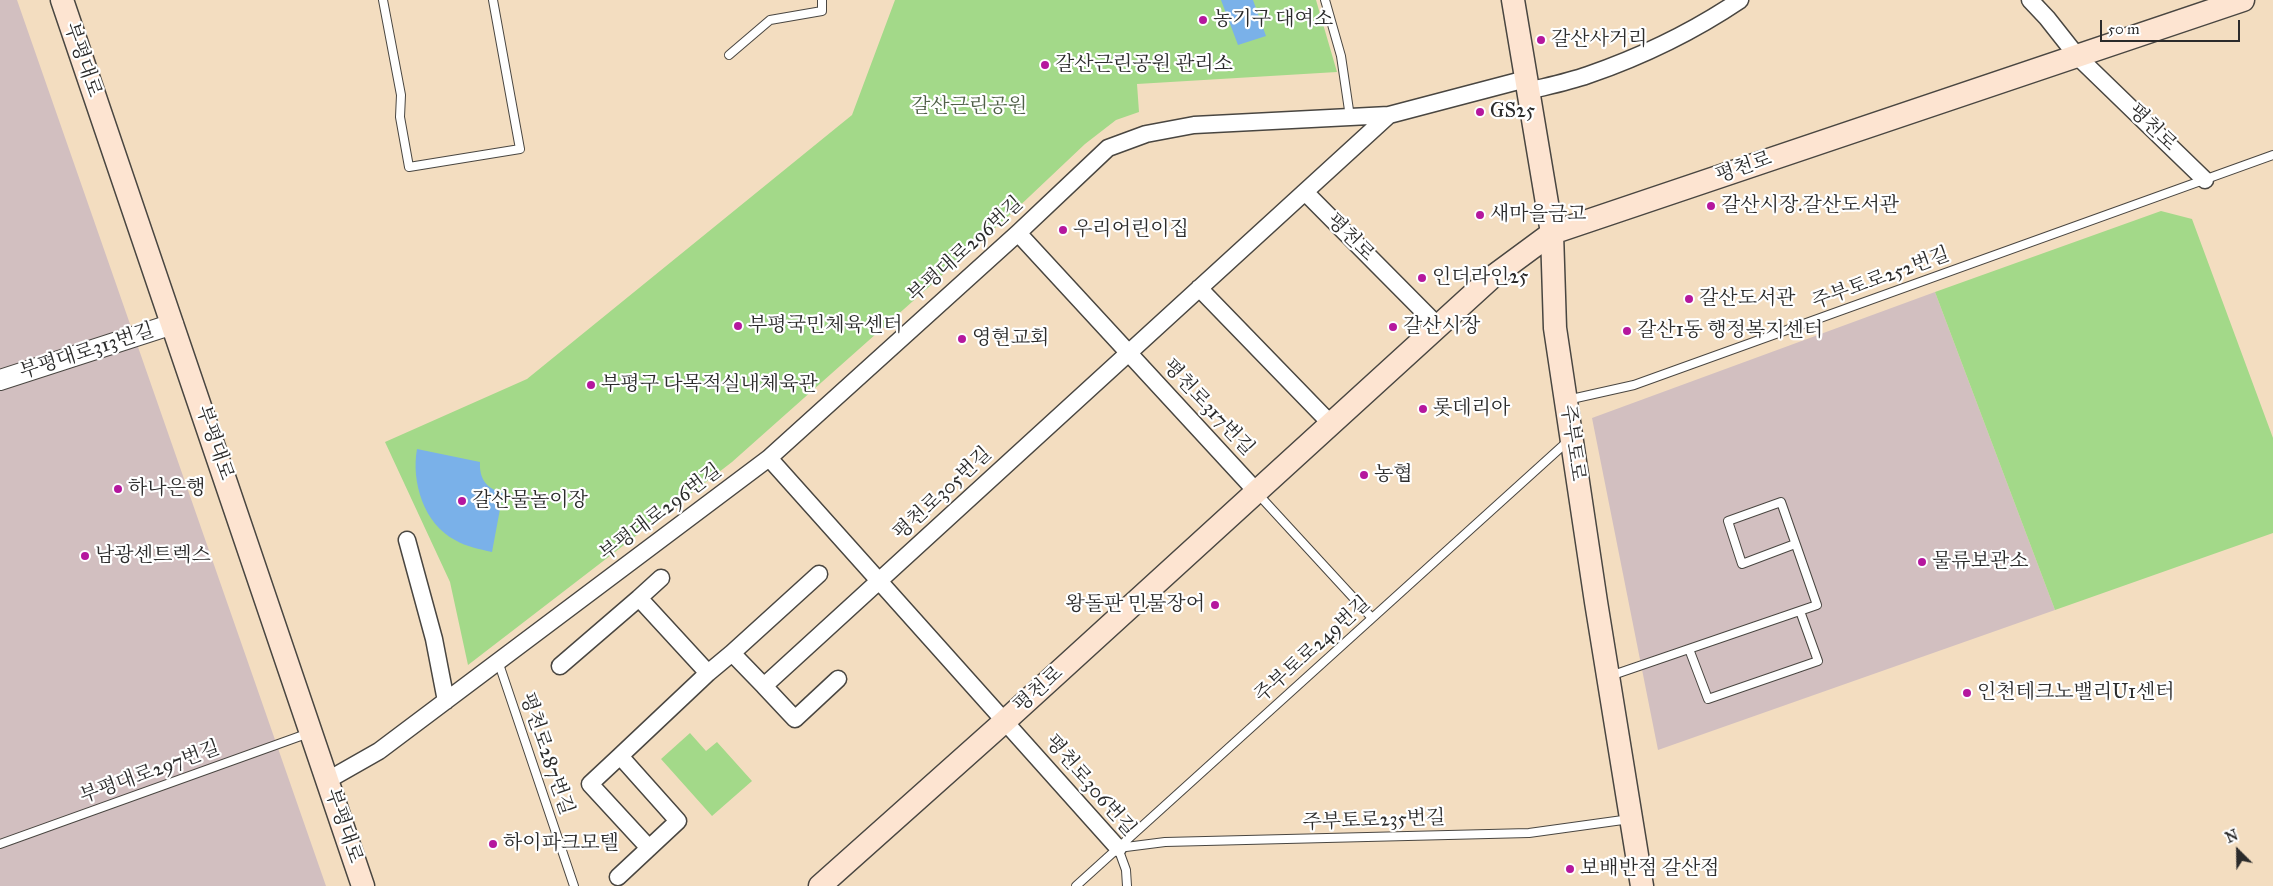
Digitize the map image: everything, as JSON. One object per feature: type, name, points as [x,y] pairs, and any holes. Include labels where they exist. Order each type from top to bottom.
[{"type":"main road","name":"부평대로","points":[[62,0],[364,886]]},
{"type":"main road","name":"주부토로","points":[[1513,0],[1552,233],[1555,328],[1642,886]]},
{"type":"main road","name":"평천로","points":[[820,886],[1005,721],[1491,278],[1552,233],[2243,0]]},
{"type":"street","name":"부평대로296번길","points":[[328,780],[379,751],[769,458],[1018,233],[1108,148],[1146,134],[1194,126],[1389,115],[1527,85],[1587,76],[1640,54],[1722,12],[1740,0]]},
{"type":"street","name":"평천로","points":[[2030,0],[2077,56],[2205,180]]},
{"type":"street","name":"부평대로296번길","points":[[1199,288],[1389,115]]},
{"type":"street","name":"평천로","points":[[1304,192],[1438,326]]},
{"type":"street","name":"평천로317번길","points":[[1018,233],[1256,491]]},
{"type":"street","points":[[1128,353],[1199,288],[1331,424]]},
{"type":"street","name":"부평대로313번길","points":[[0,380],[173,324]]},
{"type":"street","name":"평천로305번길","points":[[764,686],[880,582],[1128,353]]},
{"type":"street","points":[[769,458],[824,522],[1005,721]]},
{"type":"street","points":[[407,540],[434,639],[446,700]]},
{"type":"street","points":[[649,848],[590,784],[708,673],[819,574]]},
{"type":"street","points":[[560,666],[662,578]]},
{"type":"street","points":[[639,598],[708,673]]},
{"type":"street","points":[[732,653],[795,719],[838,679]]},
{"type":"street","name":"평천로306번길","points":[[1005,721],[1118,848]]},
{"type":"street","points":[[618,877],[678,821],[620,756]]},
{"type":"lane","points":[[383,0],[401,95],[400,116],[409,167],[520,150],[492,0]]},
{"type":"lane","points":[[729,55],[770,20],[822,11],[822,0]]},
{"type":"lane","points":[[1325,0],[1341,56],[1350,118]]},
{"type":"lane","name":"주부토로252번길","points":[[1566,401],[1634,385],[2273,155]]},
{"type":"lane","name":"주부토로249번길","points":[[1076,886],[1572,438]]},
{"type":"lane","points":[[1256,491],[1372,618]]},
{"type":"lane","points":[[1608,677],[1817,605],[1781,502],[1728,521],[1742,564],[1795,544]]},
{"type":"lane","points":[[1689,649],[1708,699],[1818,660],[1800,611]]},
{"type":"lane","name":"평천로287번길","points":[[498,662],[574,886]]},
{"type":"lane","name":"부평대로297번길","points":[[0,844],[312,732]]},
{"type":"lane","name":"주부토로235번길","points":[[1118,848],[1165,842],[1529,833],[1631,819]]},
{"type":"lane","name":"평천로306번길","points":[[1118,848],[1126,870],[1127,886]]},
{"type":"shaded area","points":[[0,0],[17,0],[326,886],[0,886]]},
{"type":"shaded area","points":[[1935,292],[2055,610],[1658,750],[1592,418]]},
{"type":"green space","name":"갈산근린공원","points":[[895,0],[1316,0],[1337,72],[1137,84],[1139,112],[1116,120],[1085,144],[1012,213],[732,462],[468,665],[450,582],[385,442],[527,379],[852,115]]},
{"type":"green space","points":[[2161,211],[2192,219],[2273,438],[2273,533],[2055,610],[1935,292]]},
{"type":"green space","points":[[690,733],[706,751],[717,742],[752,781],[712,816],[661,759]]},
{"type":"water","points":[[1221,0],[1253,0],[1266,36],[1238,45]]},
{"type":"water","name":"갈산물놀이장","points":[[417,449],[480,462],[481,473],[485,482],[488,486],[503,493],[492,552],[473,548],[460,542],[444,533],[435,524],[422,501],[418,488],[416,475]]},
{"type":"place","name":"농기구 대여소","points":[[1203,20]]},
{"type":"place","name":"갈산사거리","points":[[1541,40]]},
{"type":"place","name":"갈산근린공원 관리소","points":[[1045,65]]},
{"type":"place","name":"GS25","points":[[1480,112]]},
{"type":"place","name":"갈산시장.갈산도서관","points":[[1711,206]]},
{"type":"place","name":"새마을금고","points":[[1480,215]]},
{"type":"place","name":"우리어린이집","points":[[1063,230]]},
{"type":"place","name":"인더라인25","points":[[1422,278]]},
{"type":"place","name":"갈산도서관","points":[[1689,299]]},
{"type":"place","name":"부평국민체육센터","points":[[738,326]]},
{"type":"place","name":"갈산시장","points":[[1393,327]]},
{"type":"place","name":"갈산1동 행정복지센터","points":[[1627,331]]},
{"type":"place","name":"영현교회","points":[[962,339]]},
{"type":"place","name":"부평구 다목적실내체육관","points":[[591,385]]},
{"type":"place","name":"롯데리아","points":[[1423,409]]},
{"type":"place","name":"농협","points":[[1364,475]]},
{"type":"place","name":"하나은행","points":[[118,489]]},
{"type":"place","name":"갈산물놀이장","points":[[462,501]]},
{"type":"place","name":"남광센트렉스","points":[[85,556]]},
{"type":"place","name":"물류보관소","points":[[1922,562]]},
{"type":"place","name":"왕돌판 민물장어","points":[[1215,605]]},
{"type":"place","name":"인천테크노밸리U1센터","points":[[1967,693]]},
{"type":"place","name":"하이파크모텔","points":[[493,844]]},
{"type":"place","name":"보배반점 갈산점","points":[[1570,869]]}]
